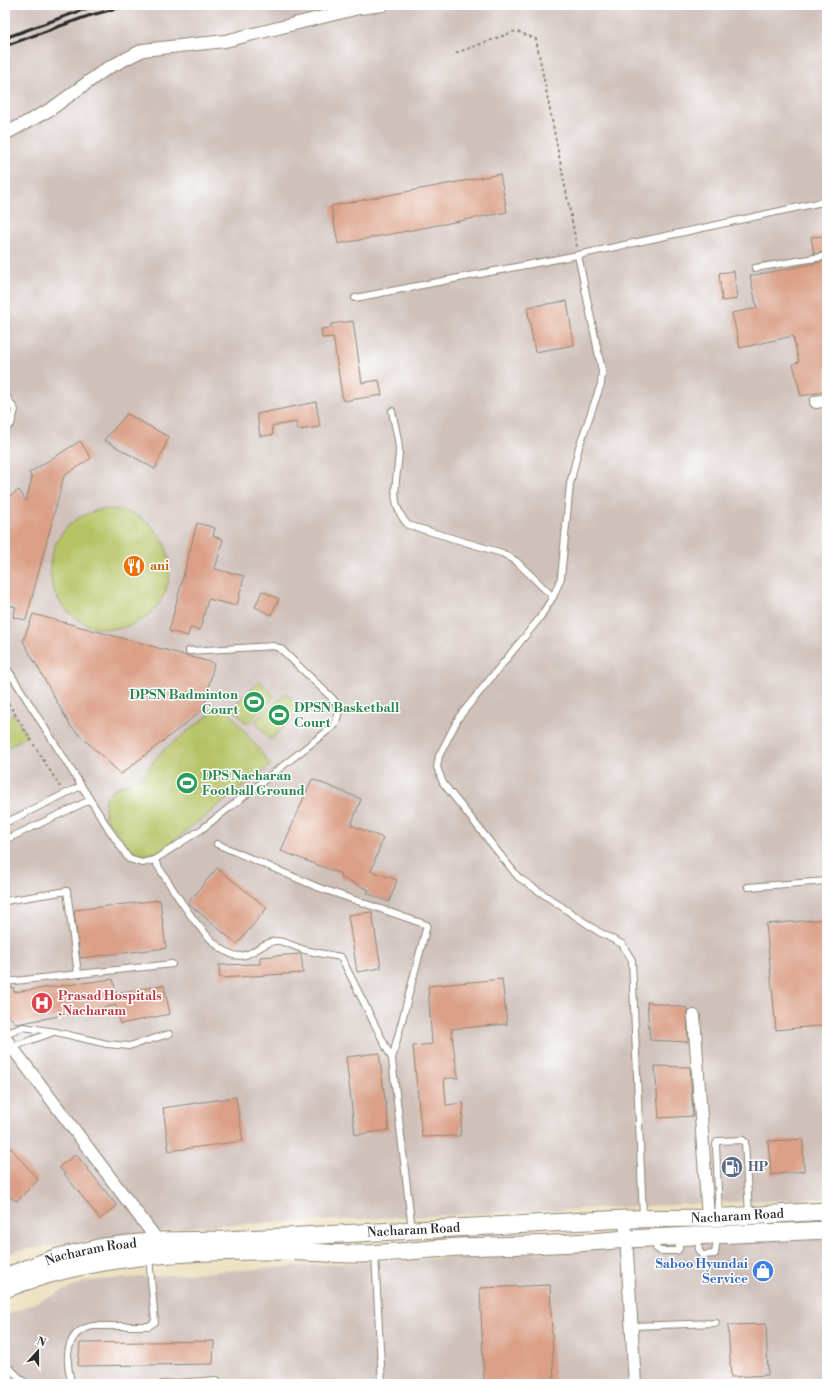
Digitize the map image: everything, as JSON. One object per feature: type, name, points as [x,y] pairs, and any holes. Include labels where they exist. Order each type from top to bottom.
[{"type":"main road","name":"Nacharam Road","points":[[5,1289],[32,1278],[84,1265],[156,1250],[225,1240],[643,1218],[713,1218],[827,1211]]},
{"type":"main road","name":"Nacharam Road","points":[[5,1277],[58,1257],[103,1247],[156,1250],[375,1252],[593,1243],[626,1239],[827,1230]]},
{"type":"street","points":[[5,134],[51,109],[106,69],[143,50],[225,41],[359,8],[383,5]]},
{"type":"street","points":[[694,1016],[713,1218]]},
{"type":"street","points":[[9,1042],[156,1250]]},
{"type":"street","points":[[625,1219],[635,1384]]},
{"type":"lane","points":[[355,298],[578,255],[827,201]]},
{"type":"lane","points":[[578,255],[602,371],[601,384],[579,447],[570,484],[561,578],[553,597],[539,619],[459,717],[438,756],[437,767],[443,783],[518,878],[599,932],[622,944],[632,960],[643,1218]]},
{"type":"lane","points":[[754,268],[827,256]]},
{"type":"lane","points":[[5,394],[15,410],[11,424],[5,430]]},
{"type":"lane","points":[[392,411],[399,449],[394,502],[400,516],[408,525],[423,531],[502,553],[516,561],[553,597]]},
{"type":"lane","points":[[5,665],[129,859],[142,863],[154,860],[202,830],[335,725],[339,714],[338,705],[333,699],[281,650],[274,646],[189,651]]},
{"type":"lane","points":[[5,823],[81,786]]},
{"type":"lane","points":[[5,840],[90,800]]},
{"type":"lane","points":[[217,844],[317,887],[427,925],[392,1059]]},
{"type":"lane","points":[[154,860],[203,932],[216,946],[234,956],[246,955],[260,946],[277,941],[304,950],[341,957],[392,1059],[412,1230]]},
{"type":"lane","points":[[748,887],[827,881]]},
{"type":"lane","points":[[5,901],[68,891],[78,974]]},
{"type":"lane","points":[[5,982],[172,964]]},
{"type":"lane","points":[[5,1034],[23,1026],[107,1044],[130,1046],[169,1034]]},
{"type":"lane","points":[[9,1042],[56,1032]]},
{"type":"lane","points":[[713,1218],[716,1144],[718,1141],[743,1140],[745,1142],[749,1216]]},
{"type":"lane","points":[[72,1384],[68,1360],[68,1348],[70,1340],[76,1333],[86,1327],[93,1326],[148,1326],[155,1322],[156,1250]]},
{"type":"lane","points":[[375,1252],[382,1384]]},
{"type":"lane","points":[[632,1326],[716,1323]]},
{"type":"lane","points":[[5,1364],[26,1384]]},
{"type":"lane","points":[[162,1384],[217,1380]]},
{"type":"path","points":[[456,53],[516,31],[536,40],[578,255]]},
{"type":"path","points":[[5,698],[64,794]]},
{"type":"shaded area","points":[[5,5],[827,5],[827,1198],[199,1226],[14,1251],[5,1257]]},
{"type":"shaded area","points":[[827,1236],[827,1384],[5,1384],[5,1316],[86,1281],[299,1266]]},
{"type":"green space","points":[[110,509],[122,510],[133,514],[143,519],[152,527],[160,536],[165,546],[169,557],[169,581],[165,592],[160,602],[152,611],[143,619],[133,624],[122,628],[110,629],[98,628],[87,624],[77,619],[68,611],[60,602],[55,592],[51,581],[50,569],[51,557],[55,546],[60,536],[68,527],[77,519],[87,514],[98,510]]},
{"type":"green space","name":"DPSN Badminton Court","points":[[260,681],[275,697],[247,724],[232,707]]},
{"type":"green space","name":"DPSN Basketball Court","points":[[286,693],[303,710],[270,740],[255,721]]},
{"type":"green space","name":"DPS Nacharan Football Ground","points":[[223,704],[271,765],[159,852],[142,855],[133,851],[105,818],[105,799],[112,790],[141,777],[162,751]]},
{"type":"green space","points":[[13,714],[27,736],[5,749],[5,719]]},
{"type":"building","points":[[500,174],[507,212],[338,244],[331,206]]},
{"type":"building","points":[[822,236],[825,252],[814,254],[811,237]]},
{"type":"building","points":[[827,261],[827,391],[801,396],[793,364],[799,362],[793,336],[740,348],[732,313],[757,308],[750,276]]},
{"type":"building","points":[[734,271],[737,299],[722,301],[719,273]]},
{"type":"building","points":[[567,301],[574,345],[535,352],[527,307]]},
{"type":"building","points":[[353,321],[362,383],[379,380],[382,395],[343,401],[333,337],[322,338],[321,329],[331,328],[331,324]]},
{"type":"building","points":[[316,402],[320,427],[298,430],[296,422],[272,426],[273,435],[260,436],[257,414]]},
{"type":"building","points":[[127,414],[169,437],[155,469],[104,440]]},
{"type":"building","points":[[80,441],[91,458],[64,476],[26,620],[13,617],[16,607],[5,604],[5,499],[19,490],[26,501],[32,478],[29,473]]},
{"type":"building","points":[[197,523],[215,528],[213,536],[223,539],[215,569],[244,576],[237,606],[208,599],[200,630],[190,628],[188,636],[169,631]]},
{"type":"building","points":[[262,591],[279,599],[271,615],[255,607]]},
{"type":"building","points":[[33,614],[214,663],[204,709],[121,774],[71,727],[23,641]]},
{"type":"building","points":[[312,779],[361,799],[351,825],[383,838],[371,871],[397,880],[389,902],[367,893],[369,890],[340,877],[341,874],[281,851]]},
{"type":"building","points":[[217,868],[267,908],[237,944],[188,903]]},
{"type":"building","points":[[160,900],[166,948],[80,958],[74,910]]},
{"type":"building","points":[[372,912],[381,968],[357,972],[348,915]]},
{"type":"building","points":[[827,919],[827,1025],[776,1030],[766,924]]},
{"type":"building","points":[[301,954],[303,973],[220,978],[219,965],[260,964],[260,957]]},
{"type":"building","points":[[113,979],[116,993],[164,985],[170,1014],[120,1024],[116,1005],[17,1024],[5,1012],[5,989],[13,987],[14,992]]},
{"type":"building","points":[[502,979],[507,1024],[451,1029],[458,1078],[444,1078],[446,1105],[464,1103],[460,1136],[422,1137],[413,1046],[432,1044],[428,986]]},
{"type":"building","points":[[647,1002],[687,1008],[688,1042],[650,1040]]},
{"type":"building","points":[[379,1053],[389,1130],[355,1135],[346,1057]]},
{"type":"building","points":[[655,1066],[690,1067],[693,1116],[659,1118]]},
{"type":"building","points":[[236,1097],[243,1141],[169,1151],[163,1108]]},
{"type":"building","points":[[803,1139],[804,1171],[771,1175],[768,1141]]},
{"type":"building","points":[[11,1148],[38,1180],[17,1201],[5,1195],[5,1153]]},
{"type":"building","points":[[76,1154],[117,1206],[100,1219],[59,1167]]},
{"type":"building","points":[[550,1285],[554,1384],[484,1384],[480,1288]]},
{"type":"building","points":[[766,1324],[768,1375],[731,1377],[728,1325]]},
{"type":"building","points":[[214,1341],[213,1364],[78,1366],[80,1343]]},
{"type":"railway","points":[[5,38],[96,5]]},
{"type":"railway","points":[[5,46],[88,16],[129,5]]},
{"type":"place","name":"ani","points":[[134,566]]},
{"type":"place","name":"DPSN Badminton Court","points":[[254,702]]},
{"type":"place","name":"DPSN Basketball Court","points":[[279,715]]},
{"type":"place","name":"DPS Nacharan Football Ground","points":[[187,783]]},
{"type":"place","name":"Prasad Hospitals ,Nacharam","points":[[42,1003]]},
{"type":"place","name":"HP","points":[[732,1167]]},
{"type":"place","name":"Saboo Hyundai Service","points":[[763,1271]]}]
